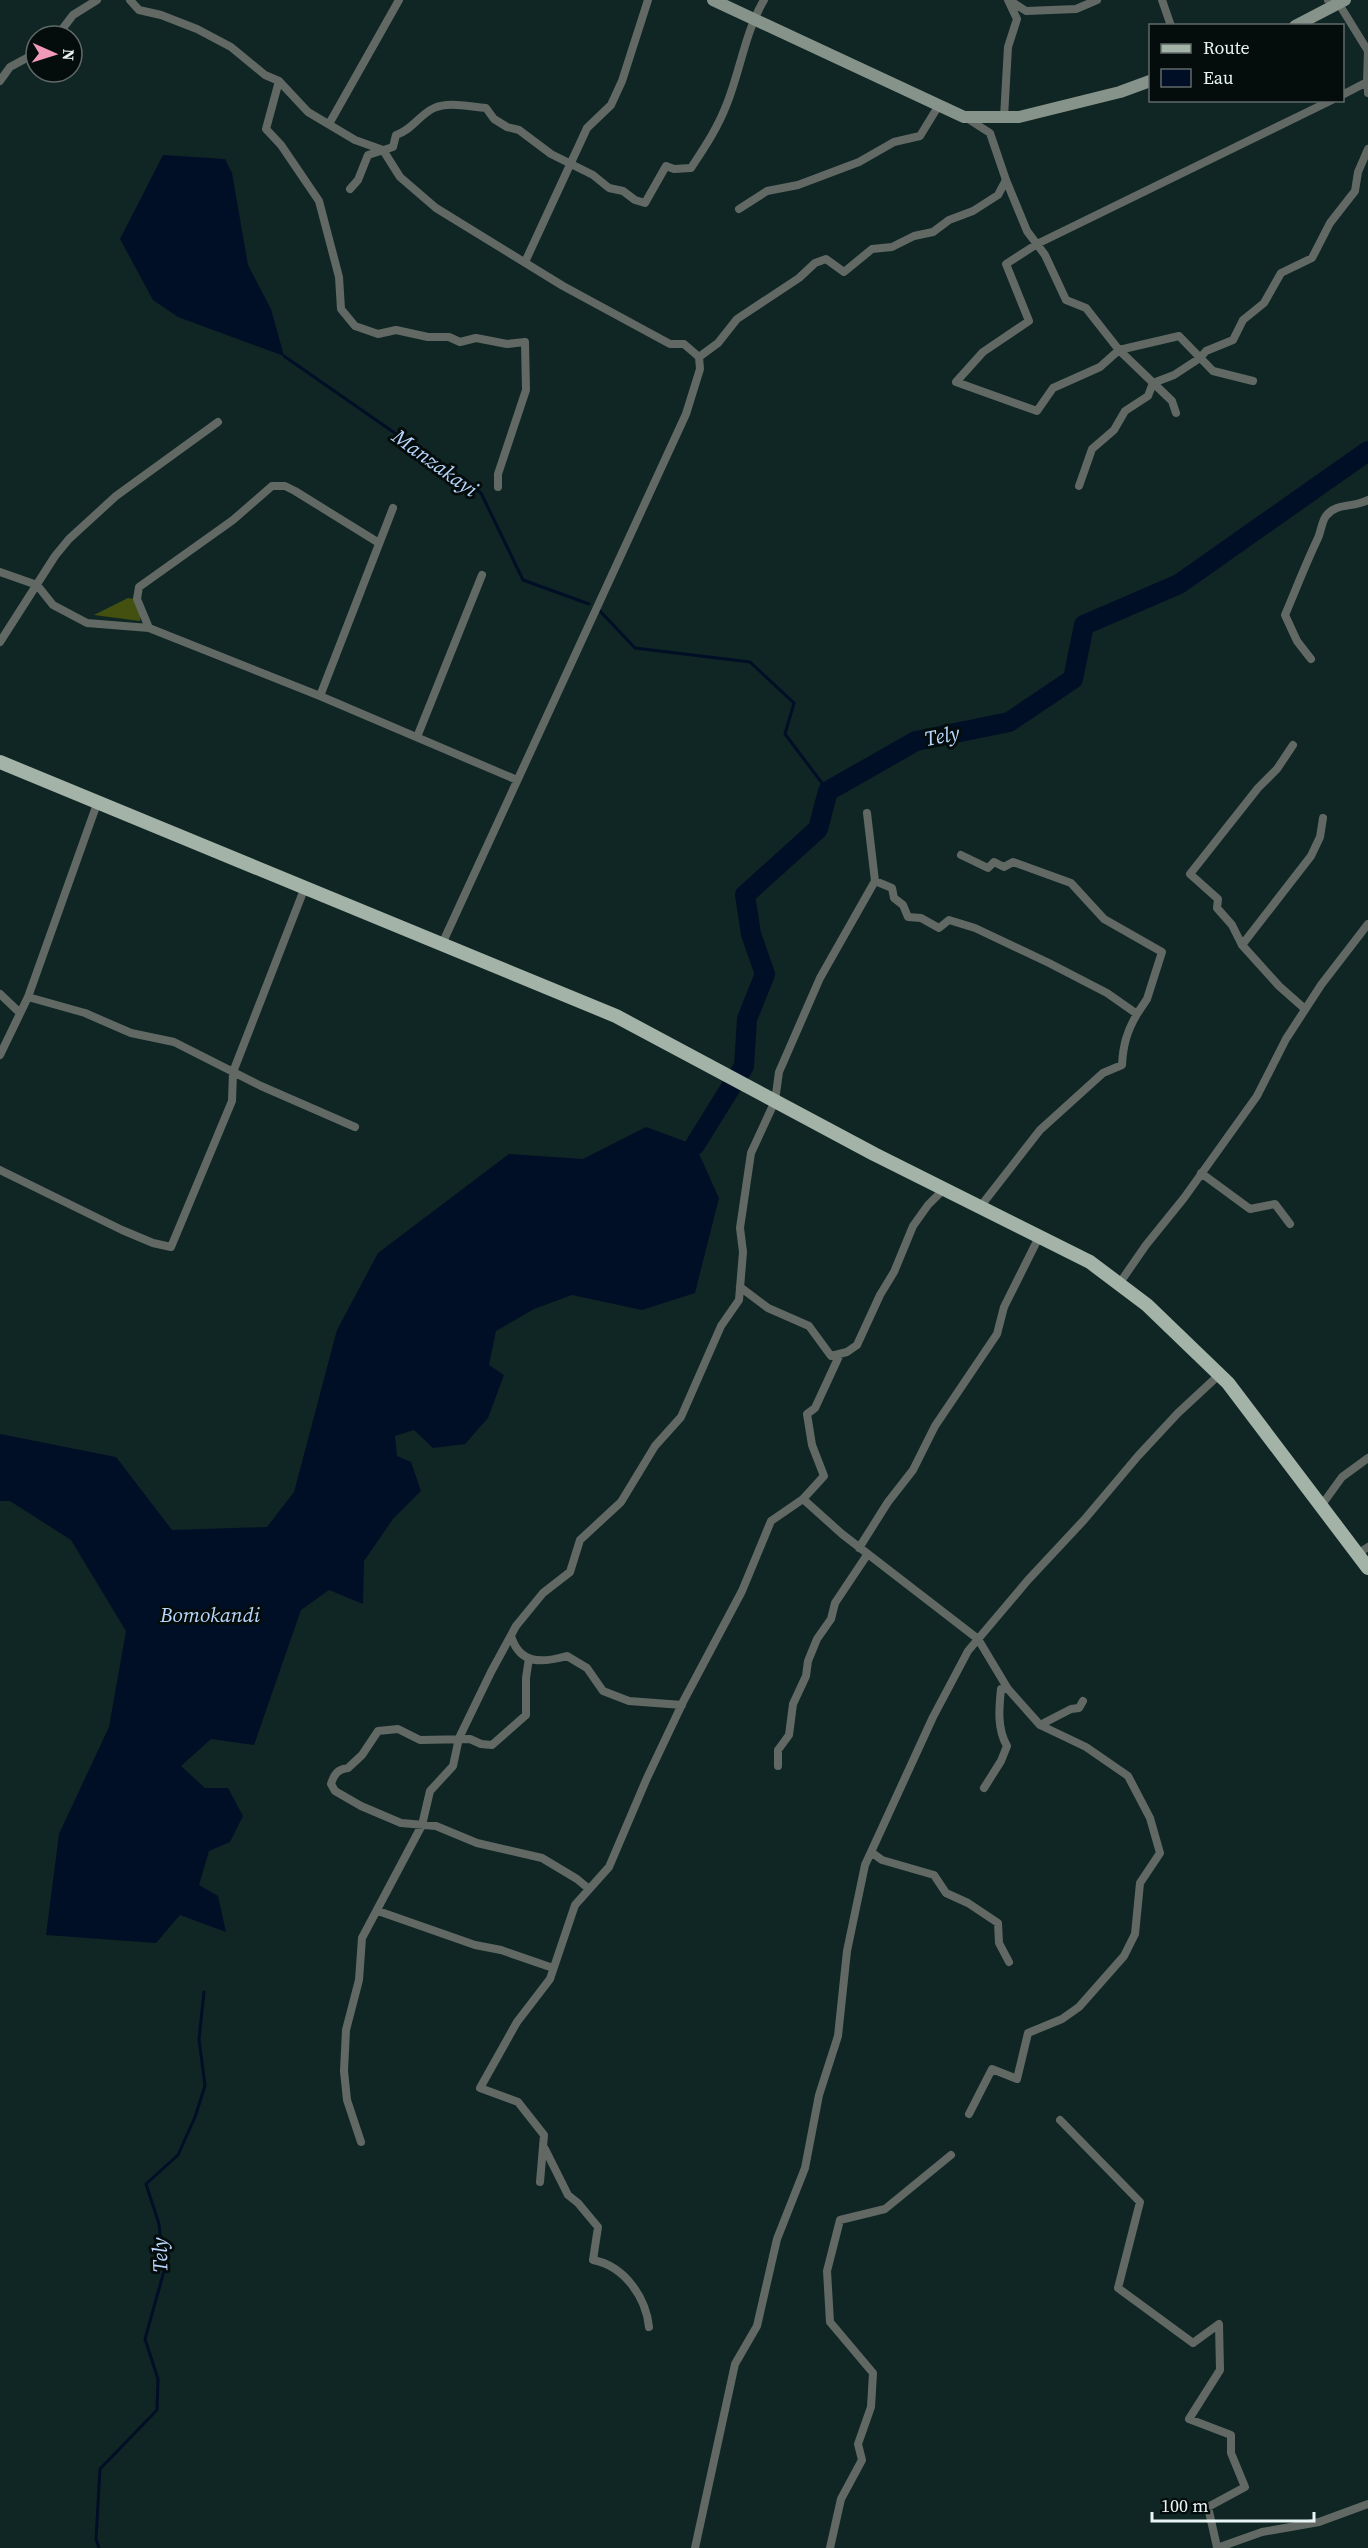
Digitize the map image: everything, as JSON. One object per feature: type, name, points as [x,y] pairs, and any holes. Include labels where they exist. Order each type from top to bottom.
[{"type":"main road","points":[[0,762],[616,1016],[944,1189],[1089,1262],[1147,1305],[1220,1374],[1321,1506],[1363,1550],[1368,1568]]},
{"type":"street","points":[[66,24],[73,15],[97,0]]},
{"type":"street","points":[[130,0],[139,10],[161,15],[197,29],[231,47],[265,75],[279,81],[308,112],[355,140],[382,150],[400,177],[436,208],[635,325],[670,344],[684,344],[699,357],[700,369],[686,414],[442,944]]},
{"type":"street","points":[[329,124],[399,0]]},
{"type":"street","points":[[525,262],[587,128],[611,105],[622,81],[648,0]]},
{"type":"street","points":[[713,0],[964,117],[990,133],[1027,231],[1046,255],[1066,300],[1086,308],[1119,350],[1172,401],[1176,413]]},
{"type":"street","points":[[350,189],[358,180],[368,155],[393,147],[396,135],[407,132],[434,108],[451,105],[486,108],[494,119],[519,130],[533,142],[593,175],[609,188],[623,191],[635,200],[645,203],[666,166],[674,169],[691,168],[713,134],[726,107],[754,19],[764,0]]},
{"type":"street","points":[[1008,0],[1026,11],[1076,9],[1097,0]]},
{"type":"street","points":[[1004,117],[1008,47],[1017,19],[1008,0]]},
{"type":"street","points":[[1162,0],[1170,24]]},
{"type":"street","points":[[1298,24],[1337,1],[1368,51],[1368,93]]},
{"type":"street","points":[[0,81],[10,67],[24,59]]},
{"type":"street","points":[[279,81],[266,129],[319,201],[339,277],[341,309],[355,326],[378,334],[396,330],[428,337],[449,337],[460,342],[476,338],[507,344],[525,342],[526,390],[498,474],[498,488]]},
{"type":"street","points":[[964,117],[1019,117],[1120,92],[1149,81]]},
{"type":"street","points":[[1344,94],[1368,81]]},
{"type":"street","points":[[1252,381],[1213,371],[1179,336],[1119,350],[1100,367],[1053,388],[1037,411],[956,382],[983,352],[1029,321],[1006,264],[1037,244],[1328,102]]},
{"type":"street","points":[[739,209],[767,191],[798,185],[859,162],[894,142],[920,136],[939,105]]},
{"type":"street","points":[[1153,382],[1174,375],[1206,351],[1233,340],[1243,320],[1264,303],[1281,273],[1312,258],[1330,223],[1355,191],[1358,172],[1368,149]]},
{"type":"street","points":[[699,357],[718,343],[737,319],[799,278],[815,263],[826,259],[844,272],[872,249],[892,247],[914,236],[933,231],[949,220],[973,211],[998,195],[1006,180]]},
{"type":"street","points":[[1078,486],[1092,448],[1114,430],[1125,411],[1148,396],[1153,382]]},
{"type":"street","points":[[0,642],[55,556],[69,539],[109,503],[218,422]]},
{"type":"street","points":[[149,628],[137,599],[139,587],[233,520],[272,486],[285,486],[295,490],[379,543]]},
{"type":"street","points":[[1311,659],[1297,641],[1285,615],[1302,579],[1307,559],[1326,515],[1342,505],[1360,506],[1368,500]]},
{"type":"street","points":[[320,696],[393,508]]},
{"type":"street","points":[[0,572],[37,585],[53,605],[87,623],[149,628],[320,696],[517,780]]},
{"type":"street","points":[[417,737],[482,575]]},
{"type":"street","points":[[1293,745],[1277,769],[1258,788],[1190,874],[1218,899],[1217,908],[1232,925],[1242,945],[1279,986],[1305,1009]]},
{"type":"street","points":[[0,1055],[28,997],[98,801]]},
{"type":"street","points":[[361,2142],[347,2100],[344,2071],[346,2030],[359,1980],[362,1938],[422,1825],[430,1791],[453,1766],[459,1738],[511,1636],[543,1593],[570,1572],[580,1540],[621,1502],[655,1446],[681,1417],[722,1326],[739,1299],[743,1252],[740,1228],[751,1153],[775,1101],[779,1072],[820,978],[874,881],[867,813]]},
{"type":"street","points":[[1242,945],[1311,856],[1320,837],[1323,818]]},
{"type":"street","points":[[961,855],[988,868],[994,862],[1004,867],[1013,862],[1071,883],[1104,919],[1162,952],[1147,999],[1128,1028],[1122,1065],[1103,1073],[1040,1130],[980,1207]]},
{"type":"street","points":[[874,881],[892,888],[894,898],[903,904],[908,917],[921,918],[939,928],[949,920],[975,928],[1107,993],[1137,1014]]},
{"type":"street","points":[[0,1170],[122,1230],[153,1243],[171,1246],[232,1101],[233,1072],[305,887]]},
{"type":"street","points":[[1119,1284],[1257,1096],[1286,1039],[1305,1009],[1368,924]]},
{"type":"street","points":[[0,994],[20,1013]]},
{"type":"street","points":[[28,997],[85,1013],[131,1033],[174,1042],[233,1072],[355,1127]]},
{"type":"street","points":[[1201,1173],[1250,1209],[1275,1204],[1290,1224]]},
{"type":"street","points":[[740,1287],[768,1308],[809,1326],[831,1356],[847,1352],[857,1345],[880,1295],[894,1272],[913,1226],[928,1205],[944,1189]]},
{"type":"street","points":[[859,1548],[888,1502],[913,1470],[935,1426],[997,1334],[1004,1306],[1039,1237]]},
{"type":"street","points":[[540,2182],[544,2135],[518,2102],[480,2088],[517,2022],[550,1979],[575,1905],[609,1867],[647,1778],[682,1705],[742,1591],[771,1521],[803,1499],[825,1476],[812,1445],[807,1414],[815,1408],[840,1354]]},
{"type":"street","points":[[695,2548],[735,2364],[757,2326],[777,2239],[805,2168],[819,2096],[838,2036],[847,1951],[865,1865],[933,1717],[968,1651],[1028,1580],[1178,1413],[1220,1374]]},
{"type":"street","points":[[1321,1506],[1342,1477],[1368,1458]]},
{"type":"street","points":[[803,1499],[867,1555],[978,1640],[1008,1689],[1040,1725],[1086,1747],[1128,1776],[1150,1818],[1160,1853],[1140,1883],[1135,1934],[1124,1956],[1079,2007],[1062,2019],[1028,2033],[1017,2079],[992,2069],[969,2114]]},
{"type":"street","points":[[778,1766],[778,1750],[789,1735],[794,1704],[817,1639],[831,1619],[835,1603],[867,1555]]},
{"type":"street","points":[[511,1636],[514,1648],[535,1661],[567,1656],[587,1668],[603,1691],[629,1701],[682,1705]]},
{"type":"street","points":[[529,1658],[525,1684],[526,1715],[522,1721],[492,1745],[459,1738],[420,1740],[398,1729],[378,1731],[362,1755],[348,1768],[342,1768],[334,1775],[331,1784],[334,1791],[361,1806],[401,1823],[436,1826],[477,1843],[542,1858],[589,1889]]},
{"type":"street","points":[[984,1788],[1005,1754],[1007,1746],[1001,1736],[999,1703],[1000,1689],[1008,1689]]},
{"type":"street","points":[[1040,1725],[1071,1709],[1079,1708],[1083,1701]]},
{"type":"street","points":[[871,1852],[882,1860],[934,1875],[946,1893],[968,1903],[998,1923],[999,1943],[1009,1962]]},
{"type":"street","points":[[932,1889],[934,1875]]},
{"type":"street","points":[[378,1911],[475,1945],[501,1950],[554,1968]]},
{"type":"street","points":[[1060,2120],[1140,2202],[1118,2288],[1193,2343],[1219,2324],[1220,2370],[1189,2419],[1231,2435],[1231,2453],[1245,2487],[1208,2507],[1217,2548],[1262,2532],[1319,2522],[1368,2504]]},
{"type":"street","points":[[543,2146],[568,2195],[578,2203],[598,2227],[593,2260],[601,2261],[614,2269],[636,2288],[647,2310],[649,2327]]},
{"type":"street","points":[[830,2548],[841,2499],[862,2460],[858,2444],[871,2407],[873,2373],[830,2322],[827,2271],[840,2220],[885,2209],[923,2176],[951,2156]]},
{"type":"green space","points":[[128,598],[134,599],[141,613],[140,621],[94,615]]},
{"type":"water","points":[[163,155],[225,159],[232,173],[248,265],[271,309],[284,356],[178,317],[153,300],[120,239]]},
{"type":"water","name":"Bomokandi","points":[[646,1127],[695,1145],[719,1198],[695,1293],[642,1310],[572,1295],[534,1309],[496,1331],[489,1365],[504,1375],[488,1418],[465,1444],[433,1448],[414,1430],[395,1436],[397,1456],[411,1462],[421,1491],[393,1519],[364,1561],[363,1604],[329,1590],[301,1610],[254,1745],[211,1739],[181,1766],[205,1788],[228,1788],[243,1816],[230,1842],[209,1851],[199,1885],[218,1896],[226,1932],[180,1915],[156,1943],[46,1935],[59,1834],[109,1727],[126,1631],[71,1540],[10,1501],[0,1501],[0,1434],[116,1457],[172,1530],[267,1527],[294,1492],[337,1330],[378,1253],[509,1154],[583,1159]]},
{"type":"waterway","name":"Manzakayi","points":[[284,356],[481,493],[523,580],[589,604]]},
{"type":"waterway","name":"Tely","points":[[695,1145],[744,1066],[747,1019],[765,974],[751,934],[745,895],[818,829],[828,791],[916,741],[1009,722],[1073,679],[1084,625],[1179,584],[1368,451]]},
{"type":"waterway","name":"Manzakayi","points":[[600,611],[635,648],[750,662],[794,703],[785,734],[828,791]]},
{"type":"waterway","name":"Tely","points":[[99,2548],[96,2539],[100,2469],[157,2410],[158,2379],[145,2339],[164,2271],[159,2224],[146,2184],[178,2155],[195,2117],[205,2086],[199,2039],[204,1992]]}]
